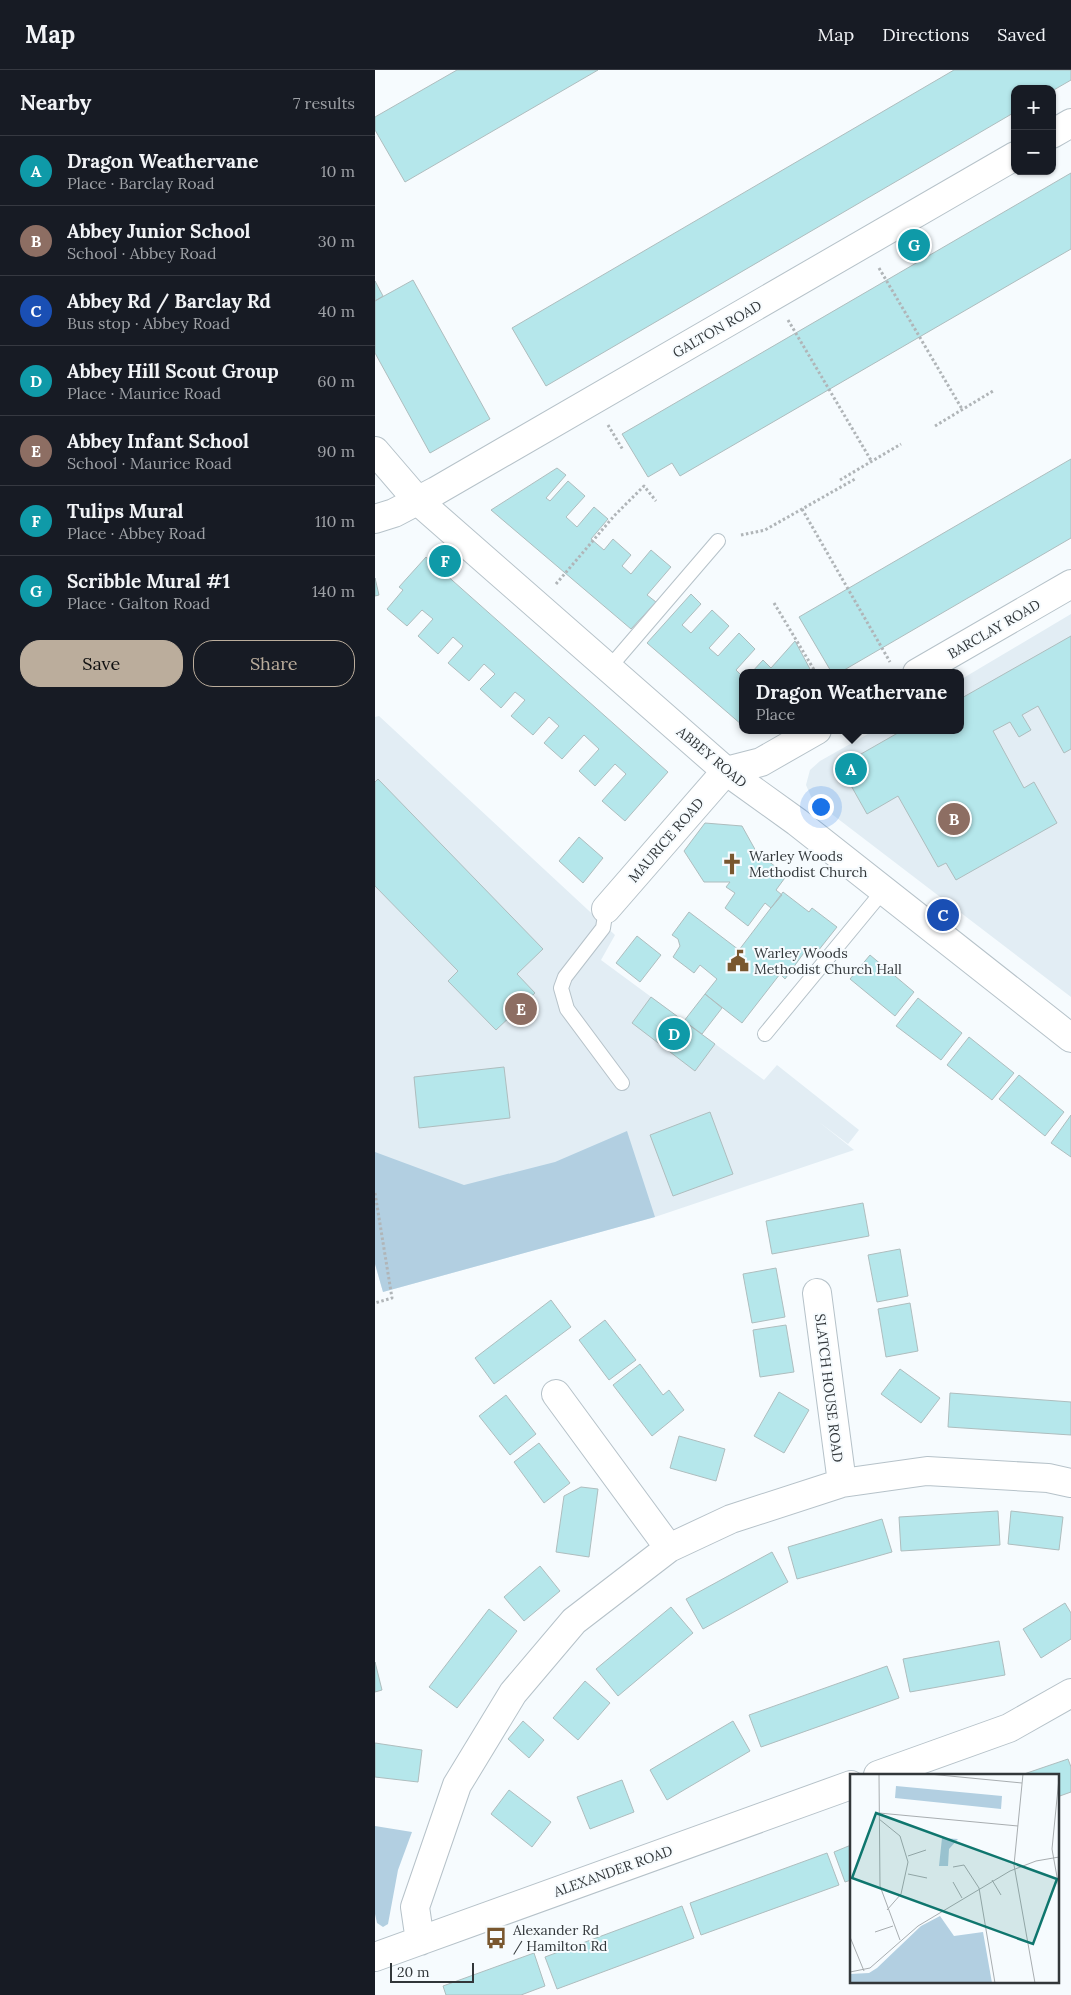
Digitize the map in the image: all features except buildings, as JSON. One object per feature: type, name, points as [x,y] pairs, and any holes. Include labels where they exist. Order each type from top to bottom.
[{"type":"street","points":[[1056,132],[1071,123]]},
{"type":"street","name":"GALTON ROAD","points":[[375,519],[394,513],[418,501],[1011,158]]},
{"type":"street","name":"ABBEY ROAD","points":[[375,451],[418,501],[726,771],[797,822],[1071,1038]]},
{"type":"street","name":"BARCLAY ROAD","points":[[924,669],[1071,584]]},
{"type":"street","points":[[726,771],[761,762],[810,734]]},
{"type":"street","name":"MAURICE ROAD","points":[[605,910],[726,771]]},
{"type":"street","name":"SLATCH HOUSE ROAD","points":[[817,1293],[842,1483]]},
{"type":"street","points":[[556,1394],[669,1548]]},
{"type":"street","points":[[420,1941],[415,1907],[457,1785],[513,1692],[574,1621],[669,1548],[731,1519],[842,1483],[927,1471],[1048,1478],[1071,1483]]},
{"type":"street","points":[[881,1774],[1009,1728],[1071,1694]]},
{"type":"street","name":"ALEXANDER ROAD","points":[[375,1957],[850,1785]]},
{"type":"lane","points":[[609,668],[718,541]]},
{"type":"lane","points":[[765,1034],[883,891]]},
{"type":"lane","points":[[605,910],[603,928],[565,977],[561,988],[567,1009],[622,1083]]},
{"type":"path","points":[[875,261],[962,409]]},
{"type":"path","points":[[784,313],[872,462]]},
{"type":"path","points":[[935,426],[993,391]]},
{"type":"path","points":[[603,417],[623,450]]},
{"type":"path","points":[[840,480],[901,444]]},
{"type":"path","points":[[741,535],[765,530],[855,479]]},
{"type":"path","points":[[553,588],[614,516],[644,486],[656,502]]},
{"type":"path","points":[[802,509],[891,663]]},
{"type":"path","points":[[774,603],[814,669]]},
{"type":"path","points":[[375,1193],[392,1298],[375,1303]]},
{"type":"shaded area","points":[[1071,614],[1071,997],[812,799],[806,785],[810,770],[820,761],[868,734],[964,734],[964,678]]},
{"type":"shaded area","points":[[379,716],[615,935],[601,960],[764,1080],[777,1065],[859,1130],[848,1144],[819,1122],[854,1150],[655,1217],[383,1292],[375,1264],[375,717]]},
{"type":"shaded area","points":[[627,1131],[655,1217],[383,1292],[375,1264],[375,1152],[464,1185],[555,1162]]},
{"type":"shaded area","points":[[375,1826],[412,1832],[398,1870],[388,1924],[383,1927],[377,1923],[375,1914]]},
{"type":"place","name":"Scribble Mural #1","points":[[914,245]]},
{"type":"place","name":"Tulips Mural","points":[[445,561]]},
{"type":"place","name":"Dragon Weathervane","points":[[851,769]]},
{"type":"place","name":"Abbey Junior School","points":[[954,819]]},
{"type":"place","name":"Warley Woods Methodist Church","points":[[732,864]]},
{"type":"place","name":"Abbey Rd / Barclay Rd","points":[[943,915]]},
{"type":"place","name":"Warley Woods Methodist Church Hall","points":[[738,961]]},
{"type":"place","name":"Abbey Infant School","points":[[521,1009]]},
{"type":"place","name":"Abbey Hill Scout Group","points":[[674,1034]]},
{"type":"place","name":"Alexander Rd / Hamilton Rd","points":[[496,1938]]}]
